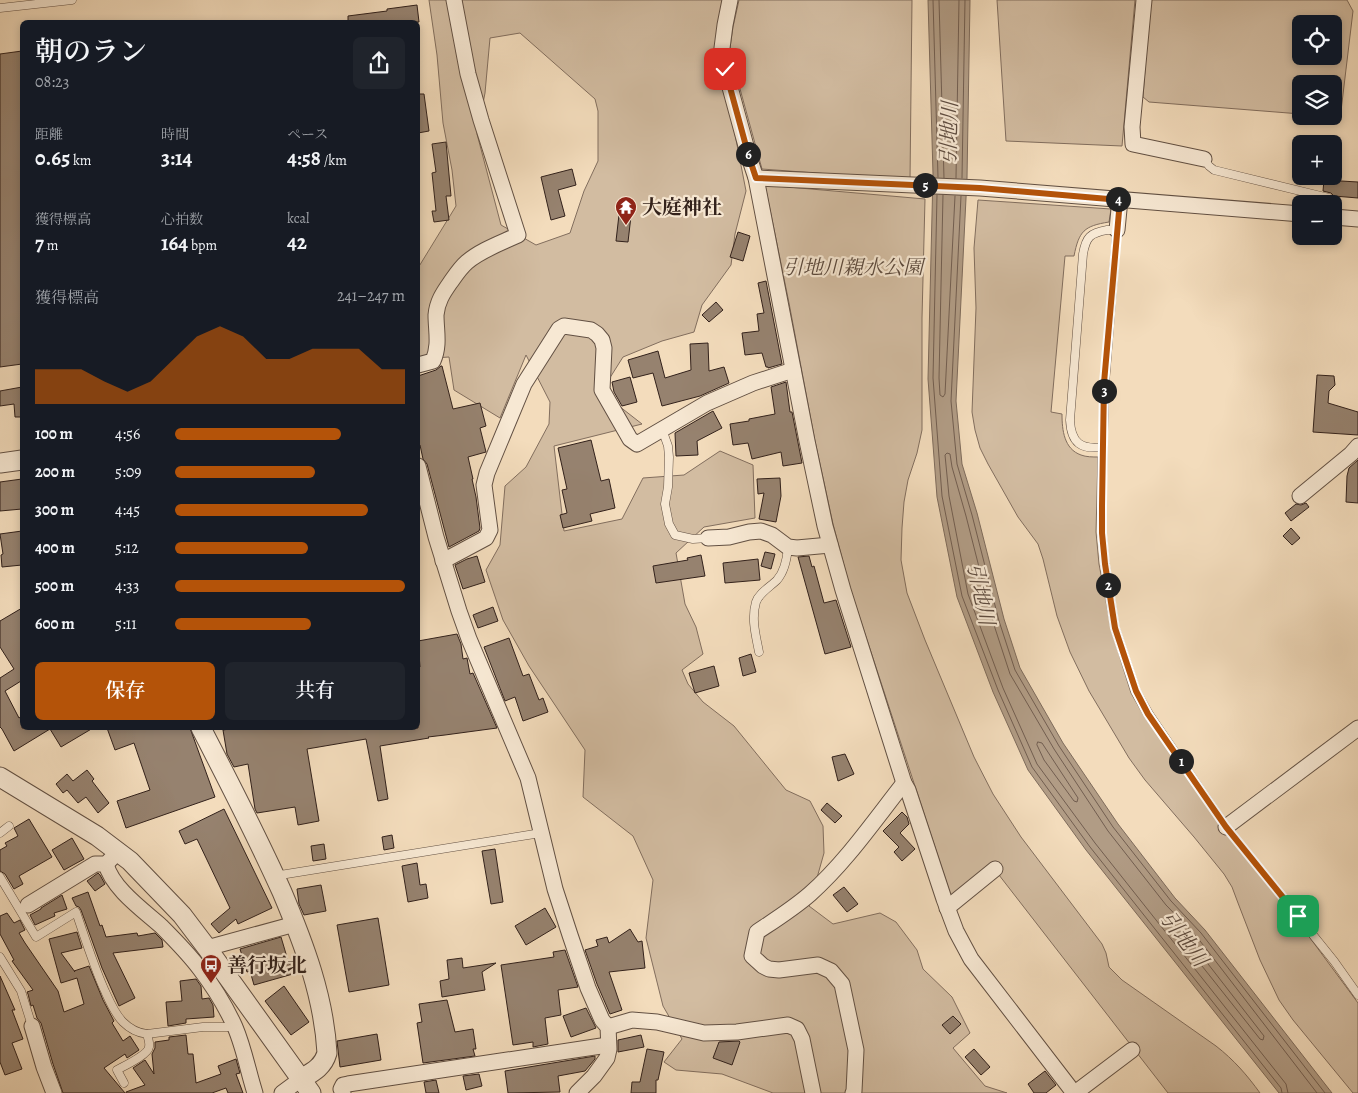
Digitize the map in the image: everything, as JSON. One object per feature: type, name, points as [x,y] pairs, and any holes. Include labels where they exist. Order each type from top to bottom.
[{"type":"street","points":[[420,364],[434,360],[438,342],[436,315],[438,304],[441,296],[458,271],[474,256],[518,235],[473,92],[454,0]]},
{"type":"street","points":[[730,0],[722,48],[725,69],[756,178],[807,441],[830,545],[904,783],[908,790],[947,908],[956,931],[971,959],[1074,1093],[1132,1050]]},
{"type":"street","points":[[1144,0],[1132,144],[1204,159]]},
{"type":"street","points":[[756,178],[980,188],[1292,213]]},
{"type":"street","points":[[1117,230],[1120,200]]},
{"type":"street","points":[[1342,218],[1358,219]]},
{"type":"street","points":[[443,561],[486,538],[490,530],[484,486],[487,473],[524,384],[559,329],[564,326],[591,330],[602,340],[604,355],[602,390],[630,438],[637,444],[707,403],[753,382],[793,370]]},
{"type":"street","points":[[1300,496],[1358,446]]},
{"type":"street","points":[[0,463],[20,460]]},
{"type":"street","points":[[420,474],[443,561],[469,639],[528,778],[555,889],[588,988],[602,1020],[608,1027],[607,1058],[594,1076],[577,1093]]},
{"type":"street","points":[[708,538],[761,532],[772,535],[788,548],[830,545]]},
{"type":"street","points":[[1226,827],[1358,728]]},
{"type":"street","points":[[202,730],[274,876],[295,924],[315,980],[321,1004],[327,1054],[325,1061],[306,1086],[282,1093]]},
{"type":"street","points":[[0,777],[97,836],[111,858],[108,873],[133,902],[186,952],[201,970],[228,1012],[235,1027],[255,1093]]},
{"type":"street","points":[[853,1093],[856,1050],[842,984],[831,971],[818,966],[779,970],[769,969],[752,956],[758,932],[821,883],[841,862],[904,783]]},
{"type":"street","points":[[28,904],[95,864],[111,858],[130,861],[182,915],[306,1086]]},
{"type":"street","points":[[947,908],[994,869]]},
{"type":"street","points":[[207,948],[295,924]]},
{"type":"street","points":[[608,1027],[632,1020],[657,1022],[704,1033],[737,1032],[788,1025],[797,1029],[802,1040],[813,1093]]},
{"type":"street","points":[[32,1026],[54,1093]]},
{"type":"street","points":[[343,1093],[341,1089],[343,1085],[348,1084],[608,1045]]},
{"type":"lane","points":[[0,8],[72,0]]},
{"type":"lane","points":[[1204,159],[1208,166],[1214,170],[1317,195]]},
{"type":"lane","points":[[1103,447],[1085,447],[1079,444],[1073,438],[1070,420],[1084,244],[1089,236],[1099,231],[1117,230],[1104,383],[1102,533],[1115,628],[1125,660],[1136,691],[1148,714],[1226,827],[1334,962],[1358,995]]},
{"type":"lane","points":[[662,429],[668,446],[669,457],[668,487],[665,504],[669,524],[674,535],[694,539],[708,538]]},
{"type":"lane","points":[[759,652],[755,633],[754,615],[756,602],[760,595],[778,579],[783,571],[787,560],[788,548]]},
{"type":"lane","points":[[0,832],[9,826]]},
{"type":"lane","points":[[274,876],[541,833]]},
{"type":"lane","points":[[0,877],[36,937],[76,912],[95,968],[110,1004],[123,1022],[133,1030],[141,1034],[147,1034],[203,1027],[235,1027]]},
{"type":"lane","points":[[0,957],[21,991],[32,1026]]},
{"type":"lane","points":[[124,1083],[117,1070],[147,1051],[149,1046],[147,1034]]},
{"type":"green space","points":[[429,0],[724,0],[726,88],[746,191],[735,234],[731,265],[702,305],[694,332],[662,341],[623,357],[601,392],[642,424],[554,446],[564,531],[622,519],[643,478],[684,475],[720,451],[753,465],[755,518],[704,527],[676,553],[685,604],[696,627],[703,654],[682,670],[688,684],[703,702],[734,726],[786,790],[810,801],[823,826],[824,853],[809,906],[833,924],[880,913],[896,922],[917,950],[923,969],[952,997],[970,1033],[953,1048],[985,1086],[1007,1093],[773,1093],[722,1074],[676,1070],[664,1062],[682,1039],[663,1006],[646,938],[653,880],[633,836],[583,797],[585,750],[529,666],[503,620],[486,570],[500,545],[505,486],[526,467],[549,424],[550,402],[526,355],[500,418],[454,390],[449,357],[420,359],[420,265],[456,206],[452,170],[443,123],[437,55]],"holes":[[[520,33],[595,99],[598,111],[598,161],[584,191],[570,233],[536,245],[501,225],[477,134],[485,93],[490,38]]]},
{"type":"green space","points":[[739,0],[912,0],[910,180],[762,169],[730,48]]},
{"type":"green space","points":[[997,0],[1135,0],[1122,146],[1006,141]]},
{"type":"green space","points":[[1150,0],[1347,0],[1353,11],[1342,103],[1342,75],[1292,75],[1292,113],[1149,102],[1143,97]]},
{"type":"green space","name":"引地川親水公園","points":[[765,185],[925,199],[922,430],[908,480],[902,528],[901,560],[907,593],[974,757],[993,794],[1021,837],[1102,944],[1109,967],[1122,980],[1223,1051],[1240,1068],[1260,1093],[1168,1093],[992,866],[952,899],[850,588],[833,524]]},
{"type":"green space","name":"引地川親水公園","points":[[978,200],[1111,209],[1109,222],[1094,225],[1084,231],[1078,241],[1074,256],[1065,256],[1051,412],[1062,414],[1065,438],[1075,452],[1083,456],[1098,457],[1096,532],[1099,564],[1108,612],[1131,693],[1144,716],[1162,741],[1212,805],[1358,1003],[1358,1093],[1353,1093],[1279,1000],[1260,960],[1232,887],[1194,837],[1145,780],[1129,758],[1089,691],[1070,652],[1057,616],[1038,544],[1018,517],[980,448],[972,412],[976,308],[974,248]]},
{"type":"water","name":"引地川","points":[[928,0],[970,0],[967,178],[956,401],[962,464],[977,513],[1004,619],[1020,668],[1063,743],[1118,824],[1175,898],[1205,930],[1332,1093],[1279,1093],[1086,850],[1028,770],[993,692],[957,597],[937,497],[928,379],[933,174]]},
{"type":"building","points":[[417,5],[419,20],[348,20],[348,16],[387,11],[387,9]]},
{"type":"building","points":[[20,51],[20,364],[0,367],[0,54]]},
{"type":"building","points":[[420,94],[424,94],[429,131],[420,133]]},
{"type":"building","points":[[446,142],[451,196],[446,196],[449,220],[434,222],[432,211],[436,211],[432,173],[436,172],[432,144]]},
{"type":"building","points":[[572,169],[576,185],[558,190],[565,216],[551,220],[541,177]]},
{"type":"building","points":[[1342,181],[1358,182],[1358,198],[1333,195],[1323,191],[1324,185],[1342,185]]},
{"type":"building","points":[[620,206],[632,207],[628,242],[616,241]]},
{"type":"building","points":[[738,232],[750,236],[743,261],[730,257]]},
{"type":"building","points":[[766,281],[782,364],[768,368],[762,353],[745,355],[742,333],[759,331],[757,314],[764,313],[758,283]]},
{"type":"building","points":[[716,302],[723,310],[709,322],[702,315]]},
{"type":"building","points":[[708,343],[709,371],[724,367],[729,383],[700,396],[662,406],[653,373],[633,378],[628,360],[658,351],[665,378],[691,370],[690,344]]},
{"type":"building","points":[[442,366],[453,409],[480,403],[486,426],[480,428],[486,452],[468,457],[480,528],[479,531],[449,547],[427,464],[423,459],[420,445],[420,375]]},
{"type":"building","points":[[1317,375],[1334,376],[1335,385],[1329,391],[1328,403],[1358,412],[1358,435],[1313,432]]},
{"type":"building","points":[[630,377],[637,402],[622,406],[614,392],[612,382]]},
{"type":"building","points":[[786,382],[790,412],[792,412],[802,463],[783,466],[781,452],[752,459],[748,443],[733,445],[730,424],[775,414],[771,387]]},
{"type":"building","points":[[20,387],[20,417],[15,417],[14,404],[0,406],[0,391]]},
{"type":"building","points":[[713,411],[722,428],[697,441],[698,455],[676,456],[675,433]]},
{"type":"building","points":[[591,440],[601,481],[609,479],[615,508],[590,514],[592,521],[563,528],[560,515],[567,513],[562,490],[567,489],[558,448]]},
{"type":"building","points":[[1358,460],[1358,503],[1346,502],[1349,468]]},
{"type":"building","points":[[780,478],[781,496],[776,522],[759,519],[764,493],[758,494],[757,479]]},
{"type":"building","points":[[20,479],[20,509],[0,511],[0,482]]},
{"type":"building","points":[[1306,503],[1309,507],[1291,521],[1285,513],[1296,504]]},
{"type":"building","points":[[1291,528],[1300,538],[1292,545],[1283,536]]},
{"type":"building","points":[[20,531],[20,565],[2,567],[1,555],[3,554],[0,534]]},
{"type":"building","points":[[765,552],[775,554],[771,569],[761,566]]},
{"type":"building","points":[[701,555],[705,576],[656,583],[653,566],[688,560],[687,558]]},
{"type":"building","points":[[477,556],[485,582],[463,589],[455,565]]},
{"type":"building","points":[[809,556],[812,567],[814,566],[824,603],[836,600],[851,647],[825,654],[798,557]]},
{"type":"building","points":[[758,559],[760,580],[725,583],[723,563]]},
{"type":"building","points":[[493,607],[498,621],[478,628],[473,615]]},
{"type":"building","points":[[20,609],[20,682],[5,691],[20,717],[20,730],[48,730],[14,751],[0,727],[0,678],[14,669],[0,647],[0,621]]},
{"type":"building","points":[[457,634],[461,644],[463,659],[467,658],[470,674],[473,673],[497,728],[428,737],[380,746],[388,799],[378,801],[366,739],[307,749],[319,821],[298,825],[295,807],[257,813],[248,764],[234,767],[227,754],[223,730],[420,730],[420,641]]},
{"type":"building","points":[[509,638],[523,676],[529,674],[539,700],[543,698],[548,712],[523,721],[515,697],[505,701],[484,647]]},
{"type":"building","points":[[751,654],[756,672],[743,676],[739,658]]},
{"type":"building","points":[[714,666],[719,686],[695,693],[689,673]]},
{"type":"building","points":[[51,730],[90,730],[61,747]]},
{"type":"building","points":[[108,730],[191,730],[215,797],[126,828],[117,801],[150,790],[134,743],[115,750]]},
{"type":"building","points":[[845,754],[854,774],[838,781],[832,757]]},
{"type":"building","points":[[87,770],[94,779],[92,781],[109,803],[98,813],[86,797],[78,803],[67,790],[63,793],[56,784],[67,774],[73,781]]},
{"type":"building","points":[[827,803],[842,816],[835,823],[821,810]]},
{"type":"building","points":[[224,809],[272,908],[238,924],[236,919],[219,933],[211,924],[230,908],[197,839],[185,844],[179,831]]},
{"type":"building","points":[[902,812],[907,817],[909,824],[900,833],[915,849],[902,861],[894,852],[899,847],[883,831]]},
{"type":"building","points":[[29,819],[52,857],[19,876],[23,884],[14,889],[5,874],[0,871],[0,850],[7,846],[5,843],[18,836],[14,828]]},
{"type":"building","points":[[392,835],[394,848],[384,850],[382,837]]},
{"type":"building","points":[[72,838],[84,859],[64,870],[52,850]]},
{"type":"building","points":[[324,844],[326,859],[313,861],[311,846]]},
{"type":"building","points":[[495,849],[503,902],[491,904],[482,851]]},
{"type":"building","points":[[417,863],[420,885],[426,884],[428,898],[408,902],[402,866]]},
{"type":"building","points":[[98,873],[105,884],[95,891],[87,881]]},
{"type":"building","points":[[321,885],[326,911],[304,915],[299,904],[297,889]]},
{"type":"building","points":[[844,887],[858,904],[847,912],[833,895]]},
{"type":"building","points":[[88,892],[106,937],[137,933],[138,936],[155,933],[162,940],[163,947],[113,953],[135,998],[119,1006],[102,968],[81,910],[76,906],[72,898]]},
{"type":"building","points":[[62,895],[67,909],[54,913],[55,916],[35,925],[30,915]]},
{"type":"building","points":[[545,908],[556,927],[526,945],[515,926]]},
{"type":"building","points":[[7,913],[14,923],[20,920],[25,930],[19,933],[58,991],[64,1012],[84,1004],[77,978],[61,983],[49,939],[77,932],[82,948],[61,953],[74,971],[89,966],[114,1021],[112,1023],[123,1041],[130,1036],[139,1050],[127,1058],[125,1054],[104,1068],[125,1093],[63,1093],[41,1023],[37,1018],[33,1005],[31,1006],[27,992],[33,990],[12,961],[14,960],[0,934],[0,916]]},
{"type":"building","points":[[378,918],[389,985],[349,992],[337,925]]},
{"type":"building","points":[[630,929],[638,942],[642,941],[645,968],[609,972],[622,1010],[610,1014],[585,950],[598,946],[596,940],[607,937],[609,943]]},
{"type":"building","points":[[281,937],[289,964],[297,962],[300,972],[254,985],[250,971],[247,972],[240,949]]},
{"type":"building","points":[[565,950],[578,987],[558,990],[561,1015],[545,1018],[548,1044],[533,1047],[533,1042],[513,1045],[501,965],[554,957],[553,952]]},
{"type":"building","points":[[462,958],[463,968],[496,963],[482,972],[485,990],[442,997],[440,981],[449,979],[447,960]]},
{"type":"building","points":[[0,976],[15,1010],[12,1010],[23,1039],[12,1043],[22,1069],[5,1075],[0,1062]]},
{"type":"building","points":[[196,979],[201,986],[202,999],[209,998],[213,1005],[214,1017],[186,1019],[186,1023],[168,1026],[166,1002],[182,1001],[180,981]]},
{"type":"building","points":[[284,986],[309,1022],[291,1035],[265,1001]]},
{"type":"building","points":[[447,1000],[455,1032],[473,1029],[476,1049],[473,1049],[475,1056],[423,1063],[417,1023],[422,1022],[419,1004]]},
{"type":"building","points":[[586,1008],[596,1028],[571,1037],[563,1016]]},
{"type":"building","points":[[953,1016],[961,1024],[950,1034],[942,1025]]},
{"type":"building","points":[[377,1034],[381,1060],[340,1067],[337,1041]]},
{"type":"building","points":[[186,1035],[188,1054],[193,1054],[196,1083],[221,1074],[218,1066],[236,1059],[240,1073],[236,1074],[243,1093],[228,1093],[226,1088],[212,1093],[126,1093],[145,1085],[133,1068],[145,1060],[154,1074],[152,1054],[155,1042],[169,1040],[169,1037]]},
{"type":"building","points":[[641,1035],[644,1047],[618,1052],[618,1040]]},
{"type":"building","points":[[739,1041],[732,1065],[713,1058],[719,1042]]},
{"type":"building","points":[[647,1049],[664,1052],[658,1080],[656,1080],[656,1093],[631,1093],[632,1082],[640,1082]]},
{"type":"building","points":[[974,1049],[990,1067],[981,1075],[965,1057]]},
{"type":"building","points":[[595,1056],[595,1059],[585,1071],[558,1076],[560,1092],[508,1093],[505,1071]]},
{"type":"building","points":[[1045,1071],[1056,1085],[1046,1093],[1034,1093],[1028,1084]]},
{"type":"building","points":[[479,1074],[482,1086],[466,1090],[463,1076]]},
{"type":"building","points":[[436,1080],[439,1093],[426,1093],[424,1082]]},
{"type":"place","name":"大庭神社","points":[[626,226]]},
{"type":"place","name":"善行坂北","points":[[211,984]]},
{"type":"route","points":[[725,69],[756,178],[980,188],[1120,200],[1104,383],[1102,506],[1105,564],[1115,628],[1136,691],[1148,714],[1226,827],[1298,916]]}]
